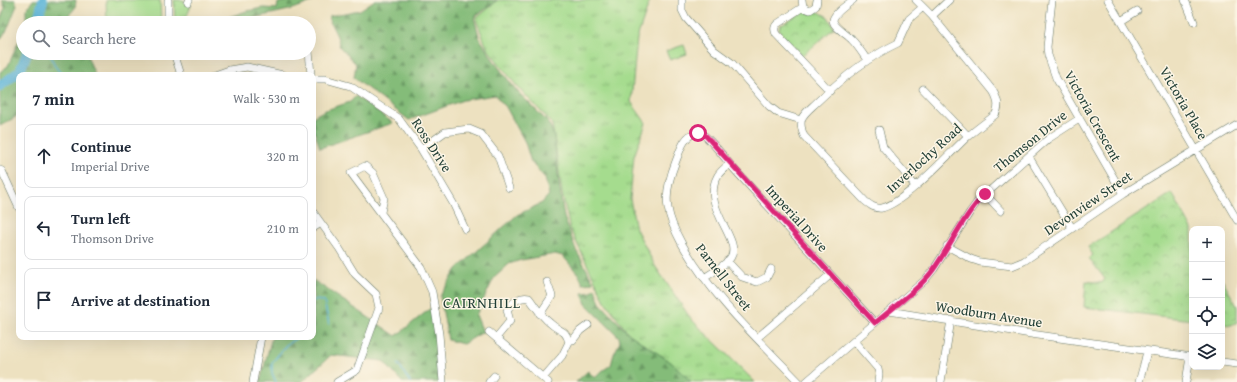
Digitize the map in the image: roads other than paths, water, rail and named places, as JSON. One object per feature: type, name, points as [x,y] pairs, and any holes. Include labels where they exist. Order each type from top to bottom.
[{"type":"street","points":[[168,0],[168,16]]},
{"type":"street","points":[[682,0],[682,10],[686,18],[714,50],[732,63],[769,106],[778,113],[801,120],[830,91],[867,60],[898,42],[909,18],[923,7]]},
{"type":"street","points":[[817,0],[816,6],[812,10],[807,10],[803,3],[777,24],[774,30],[776,34],[830,91]]},
{"type":"street","points":[[853,0],[835,15],[833,19],[838,28],[852,39],[867,60]]},
{"type":"street","name":"Inverlochy Road","points":[[801,120],[804,136],[865,201],[872,207],[880,208],[893,204],[968,136],[994,115],[997,110],[997,97],[932,16],[916,0]]},
{"type":"street","points":[[932,16],[949,0]]},
{"type":"street","name":"Victoria Crescent","points":[[1052,0],[1047,47],[1048,55],[1056,78],[1123,194]]},
{"type":"street","name":"Victoria Place","points":[[1108,0],[1237,220]]},
{"type":"street","points":[[1185,0],[1194,22]]},
{"type":"street","points":[[1121,21],[1137,11]]},
{"type":"street","points":[[176,60],[180,72]]},
{"type":"street","points":[[310,60],[311,72]]},
{"type":"street","points":[[224,72],[247,67],[265,72]]},
{"type":"street","name":"Ross Drive","points":[[316,79],[325,79],[350,86],[399,119],[421,148],[465,229]]},
{"type":"street","points":[[923,89],[968,136]]},
{"type":"street","name":"Thomson Drive","points":[[889,311],[925,280],[934,269],[947,246],[970,212],[985,194],[1048,139],[1079,119]]},
{"type":"street","name":"Devonview Street","points":[[947,246],[971,259],[980,262],[1012,266],[1024,261],[1123,194],[1237,125]]},
{"type":"street","points":[[421,148],[445,132],[469,129],[481,134],[498,156],[509,188]]},
{"type":"street","points":[[880,130],[883,147],[914,186]]},
{"type":"street","name":"Parnell Street","points":[[698,133],[694,133],[689,136],[684,143],[670,179],[667,192],[668,210],[676,233],[704,278],[727,306],[799,382]]},
{"type":"street","name":"Imperial Drive","points":[[698,133],[706,136],[729,164],[875,323]]},
{"type":"street","points":[[1029,157],[1072,228]]},
{"type":"street","points":[[704,278],[727,261],[731,257],[733,251],[733,244],[716,209],[714,195],[716,178],[729,164]]},
{"type":"street","points":[[381,212],[384,198],[373,173],[365,166],[352,173],[421,267],[432,292],[439,334],[444,382]]},
{"type":"street","points":[[0,170],[2,171],[16,201]]},
{"type":"street","points":[[985,194],[1001,211]]},
{"type":"street","points":[[316,216],[355,274],[376,294],[379,308],[357,370],[337,382]]},
{"type":"street","points":[[316,226],[321,223]]},
{"type":"street","points":[[727,261],[742,277],[758,282],[767,277],[771,269]]},
{"type":"street","points":[[757,338],[830,274]]},
{"type":"street","points":[[540,314],[552,296],[547,282]]},
{"type":"street","points":[[490,332],[496,338],[546,380],[569,345],[567,335],[540,314],[529,298],[524,297],[514,301],[507,310],[510,321],[496,338]]},
{"type":"street","points":[[806,382],[889,311]]},
{"type":"street","name":"Woodburn Avenue","points":[[889,311],[1189,357]]},
{"type":"street","points":[[941,382],[951,320]]},
{"type":"street","points":[[569,340],[573,340],[580,331],[588,325]]},
{"type":"street","points":[[253,382],[260,340]]},
{"type":"street","points":[[854,341],[878,369],[878,382]]},
{"type":"street","points":[[1138,382],[1147,351]]},
{"type":"street","points":[[1225,362],[1237,364]]},
{"type":"street","points":[[1186,382],[1189,367]]},
{"type":"waterway","points":[[39,16],[43,0]]},
{"type":"waterway","points":[[19,72],[24,60]]},
{"type":"waterway","points":[[53,60],[60,72]]},
{"type":"waterway","points":[[0,86],[16,74]]},
{"type":"waterway","points":[[316,300],[324,301],[329,324]]},
{"type":"waterway","points":[[276,382],[272,373],[272,363],[286,345],[294,340]]},
{"type":"waterway","points":[[398,364],[410,382]]},
{"type":"district","name":"CAIRNHILL","points":[[482,303]]}]
